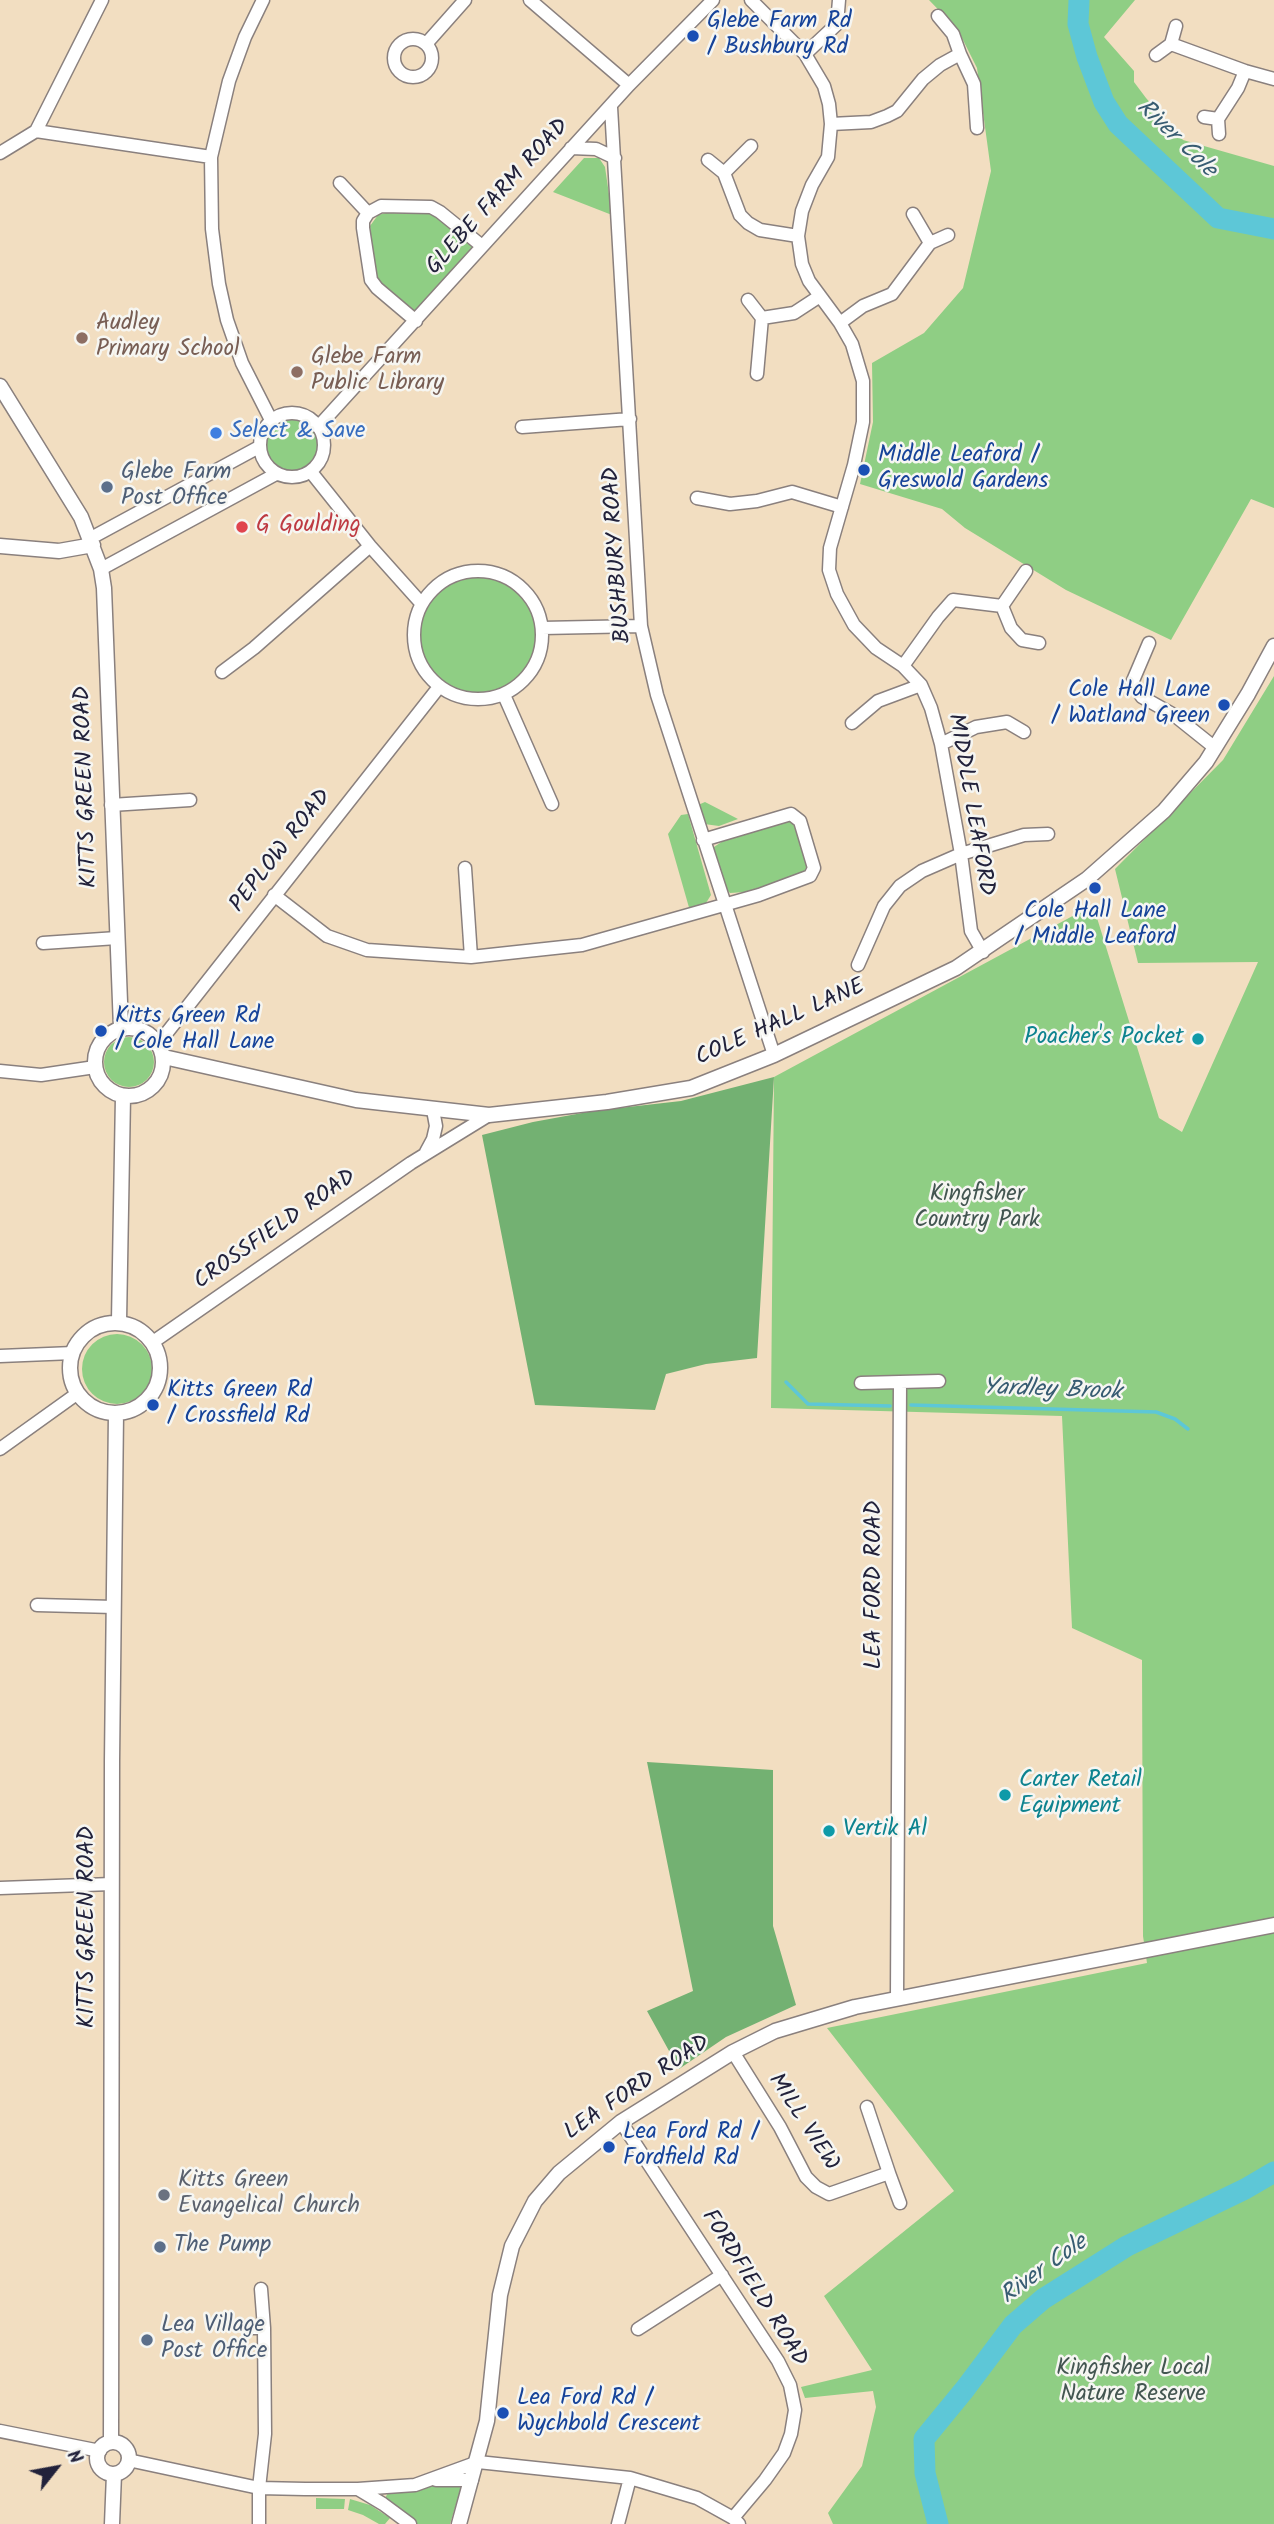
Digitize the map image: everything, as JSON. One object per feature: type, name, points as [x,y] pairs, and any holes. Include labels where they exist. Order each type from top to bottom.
[{"type":"street","points":[[263,0],[245,37],[229,81],[211,158],[212,229],[227,320],[242,363],[271,420]]},
{"type":"street","points":[[426,44],[465,0]]},
{"type":"street","points":[[530,0],[629,85]]},
{"type":"street","name":"GLEBE FARM ROAD","points":[[318,427],[629,85],[713,0]]},
{"type":"street","name":"MIDDLE LEAFORD","points":[[751,0],[805,54],[824,86],[831,124],[828,158],[812,185],[802,211],[797,236],[802,264],[809,281],[841,323],[852,344],[863,381],[863,422],[830,548],[829,570],[837,594],[853,625],[876,648],[903,666],[921,685],[931,708],[961,854],[971,931],[983,952]]},
{"type":"street","points":[[805,54],[837,24],[838,0]]},
{"type":"street","points":[[0,153],[36,131],[100,4]]},
{"type":"street","points":[[938,16],[953,34],[974,84],[977,128]]},
{"type":"street","points":[[1156,55],[1171,44],[1175,26]]},
{"type":"street","points":[[1171,44],[1274,79]]},
{"type":"street","points":[[831,124],[871,122],[897,111],[923,79],[940,65],[961,54]]},
{"type":"street","points":[[1219,134],[1218,119],[1238,88],[1245,71]]},
{"type":"street","name":"BUSHBURY ROAD","points":[[611,107],[641,626],[657,695],[774,1055]]},
{"type":"street","points":[[1204,117],[1218,119]]},
{"type":"street","points":[[36,131],[211,158]]},
{"type":"street","points":[[724,173],[751,146]]},
{"type":"street","points":[[571,148],[596,149],[615,158]]},
{"type":"street","points":[[708,160],[724,173],[740,215],[748,223],[760,230],[797,236]]},
{"type":"street","points":[[340,183],[368,213]]},
{"type":"street","points":[[416,321],[370,280],[363,228],[363,221],[368,213],[381,206],[430,207],[482,246]]},
{"type":"street","points":[[913,214],[930,243]]},
{"type":"street","points":[[841,323],[863,306],[892,294],[930,243],[948,234]]},
{"type":"street","points":[[762,318],[794,313],[820,296]]},
{"type":"street","points":[[748,300],[762,318],[757,374]]},
{"type":"street","name":"KITTS GREEN ROAD","points":[[0,386],[81,517],[101,569],[104,588],[121,1028]]},
{"type":"street","points":[[293,413],[305,416],[318,427],[324,442],[322,458],[311,472],[290,478],[276,474],[264,463],[259,447],[261,433],[271,420],[293,413]]},
{"type":"street","points":[[522,428],[630,419]]},
{"type":"street","points":[[0,546],[59,551],[92,542],[259,447]]},
{"type":"street","points":[[311,472],[370,546],[421,603]]},
{"type":"street","points":[[101,569],[276,474]]},
{"type":"street","points":[[697,498],[730,504],[757,501],[792,492],[842,507]]},
{"type":"street","points":[[222,672],[254,648],[370,546]]},
{"type":"street","points":[[484,571],[501,575],[517,584],[530,597],[542,628],[540,653],[529,675],[504,695],[487,699],[470,699],[439,687],[426,674],[417,657],[413,639],[421,603],[434,588],[449,577],[466,572],[484,571]]},
{"type":"street","points":[[1002,606],[1026,571]]},
{"type":"street","points":[[903,666],[937,617],[953,600],[1002,606]]},
{"type":"street","points":[[1002,606],[1011,628],[1022,640],[1039,643]]},
{"type":"street","points":[[542,628],[641,626]]},
{"type":"street","points":[[1149,642],[1132,683],[1142,697],[1174,715],[1213,747]]},
{"type":"street","name":"COLE HALL LANE","points":[[161,1051],[356,1100],[489,1115],[691,1088],[774,1055],[956,968],[1099,870],[1164,811],[1206,762],[1274,646]]},
{"type":"street","points":[[852,723],[878,701],[921,685]]},
{"type":"street","name":"PEPLOW ROAD","points":[[161,1051],[274,895],[439,687]]},
{"type":"street","points":[[504,695],[552,804]]},
{"type":"street","points":[[940,744],[976,727],[1007,722],[1024,732]]},
{"type":"street","points":[[111,805],[190,800]]},
{"type":"street","points":[[274,895],[327,936],[367,950],[471,957],[499,956],[582,945],[726,906],[813,873],[814,864],[800,821],[795,815],[784,815],[703,840]]},
{"type":"street","points":[[858,965],[884,906],[900,886],[922,871],[961,854],[1024,835],[1048,834]]},
{"type":"street","points":[[465,868],[471,957]]},
{"type":"street","points":[[43,943],[117,939]]},
{"type":"street","points":[[867,947],[880,953]]},
{"type":"street","points":[[121,1028],[142,1030],[161,1051],[159,1079],[150,1089],[135,1096],[123,1096],[106,1087],[95,1067],[101,1043],[109,1034],[121,1028]]},
{"type":"street","points":[[0,1071],[41,1075],[95,1067]]},
{"type":"street","points":[[119,1321],[123,1096]]},
{"type":"street","points":[[424,1155],[433,1139],[436,1126],[433,1110]]},
{"type":"street","name":"CROSSFIELD ROAD","points":[[153,1342],[424,1155],[489,1115]]},
{"type":"street","points":[[119,1321],[142,1332],[153,1342],[160,1367],[153,1394],[136,1407],[105,1413],[90,1406],[78,1393],[71,1374],[72,1353],[80,1338],[93,1328],[119,1321]]},
{"type":"street","points":[[0,1356],[72,1353]]},
{"type":"street","points":[[861,1383],[939,1381]]},
{"type":"street","name":"LEA FORD ROAD","points":[[897,1997],[901,1383]]},
{"type":"street","points":[[0,1449],[78,1393]]},
{"type":"street","name":"KITTS GREEN ROAD","points":[[105,2446],[116,1413]]},
{"type":"street","points":[[37,1605],[114,1607]]},
{"type":"street","points":[[0,1888],[112,1884]]},
{"type":"street","name":"LEA FORD ROAD","points":[[459,2524],[478,2462],[486,2421],[500,2295],[512,2246],[535,2201],[559,2173],[621,2122],[733,2052],[775,2031],[897,1997],[1274,1925]]},
{"type":"street","name":"MILL VIEW","points":[[733,2052],[780,2127],[807,2177],[816,2187],[829,2194],[836,2193],[889,2173]]},
{"type":"street","points":[[867,2107],[900,2203]]},
{"type":"street","name":"FORDFIELD ROAD","points":[[621,2122],[778,2361],[789,2385],[795,2410],[784,2453],[736,2521]]},
{"type":"street","points":[[638,2329],[722,2275]]},
{"type":"street","points":[[260,2524],[259,2488],[265,2434],[261,2289]]},
{"type":"street","points":[[247,2328],[264,2328]]},
{"type":"street","points":[[0,2431],[105,2446],[120,2443],[124,2446],[128,2460],[124,2470],[114,2474],[103,2470],[99,2461],[105,2446]]},
{"type":"street","points":[[128,2460],[259,2488],[358,2489],[415,2485],[439,2480],[472,2480]]},
{"type":"street","points":[[415,2485],[478,2462],[629,2478],[697,2498],[736,2521]]},
{"type":"street","points":[[112,2524],[114,2474]]},
{"type":"street","points":[[618,2524],[629,2478]]},
{"type":"street","points":[[358,2489],[409,2524]]},
{"type":"green space","points":[[929,0],[1135,0],[1104,37],[1134,71],[1134,82],[1146,98],[1183,140],[1274,166],[1274,508],[1251,499],[1171,640],[1066,590],[965,528],[942,509],[860,484],[873,422],[872,363],[924,333],[963,288],[991,171],[977,68],[958,30]]},
{"type":"green space","points":[[584,158],[599,158],[605,167],[612,215],[553,192]]},
{"type":"green space","points":[[430,214],[439,218],[476,248],[417,316],[376,279],[370,226],[378,215]]},
{"type":"green space","points":[[292,418],[311,426],[319,445],[311,464],[292,472],[273,464],[265,445],[273,426]]},
{"type":"green space","points":[[478,577],[500,581],[519,594],[532,613],[536,635],[532,657],[519,676],[500,689],[478,693],[456,689],[437,676],[424,657],[420,635],[424,613],[437,594],[456,581]]},
{"type":"green space","name":"Kingfisher Country Park","points":[[1274,676],[1274,2524],[833,2524],[828,2513],[862,2466],[876,2407],[873,2391],[805,2398],[801,2387],[872,2370],[824,2296],[954,2191],[827,2028],[1147,1963],[1143,1936],[1142,1660],[1072,1628],[1062,1416],[771,1408],[774,1077],[1093,905],[1159,1118],[1182,1132],[1258,962],[1138,963],[1115,869],[1223,760]]},
{"type":"green space","points":[[705,802],[738,819],[719,826],[704,824],[698,805]]},
{"type":"green space","points":[[688,814],[711,895],[706,903],[690,911],[668,834],[681,815]]},
{"type":"green space","points":[[787,820],[793,823],[807,862],[805,873],[745,892],[730,893],[725,888],[713,852],[714,847],[726,839]]},
{"type":"green space","points":[[129,1037],[147,1044],[154,1062],[147,1080],[129,1087],[111,1080],[104,1062],[111,1044]]},
{"type":"green space","points":[[774,1077],[757,1358],[706,1364],[666,1374],[655,1410],[535,1405],[482,1135],[593,1111],[681,1101]]},
{"type":"green space","points":[[117,1334],[142,1344],[152,1369],[142,1394],[117,1404],[92,1394],[82,1369],[92,1344]]},
{"type":"green space","points":[[647,1762],[773,1770],[773,1926],[796,2005],[726,2037],[679,2069],[647,2011],[693,1991]]},
{"type":"green space","points":[[443,2482],[459,2485],[461,2488],[450,2524],[415,2524],[385,2498],[388,2493]]},
{"type":"green space","points":[[316,2498],[345,2499],[344,2509],[316,2509]]},
{"type":"green space","points":[[350,2499],[370,2505],[390,2518],[385,2524],[379,2524],[348,2510]]},
{"type":"waterway","name":"River Cole","points":[[1079,0],[1078,24],[1087,57],[1104,102],[1118,124],[1218,218],[1274,229]]},
{"type":"waterway","name":"Yardley Brook","points":[[786,1382],[808,1404],[890,1406]]},
{"type":"waterway","name":"Yardley Brook","points":[[911,1405],[1156,1412],[1175,1419],[1188,1429]]},
{"type":"waterway","name":"River Cole","points":[[938,2524],[925,2473],[924,2439],[1013,2325],[1043,2299],[1127,2246],[1245,2189],[1274,2172]]},
{"type":"place","name":"Glebe Farm Rd / Bushbury Rd","points":[[693,36]]},
{"type":"place","name":"Audley Primary School","points":[[82,338]]},
{"type":"place","name":"Glebe Farm Public Library","points":[[297,372]]},
{"type":"place","name":"Select & Save","points":[[216,433]]},
{"type":"place","name":"Middle Leaford / Greswold Gardens","points":[[864,470]]},
{"type":"place","name":"Glebe Farm Post Office","points":[[107,487]]},
{"type":"place","name":"G Goulding","points":[[242,527]]},
{"type":"place","name":"Cole Hall Lane / Watland Green","points":[[1224,705]]},
{"type":"place","name":"Cole Hall Lane / Middle Leaford","points":[[1095,888]]},
{"type":"place","name":"Kitts Green Rd / Cole Hall Lane","points":[[101,1031]]},
{"type":"place","name":"Poacher's Pocket","points":[[1198,1039]]},
{"type":"place","name":"Kitts Green Rd / Crossfield Rd","points":[[153,1405]]},
{"type":"place","name":"Carter Retail Equipment","points":[[1005,1795]]},
{"type":"place","name":"Vertik Al","points":[[829,1831]]},
{"type":"place","name":"Lea Ford Rd / Fordfield Rd","points":[[609,2147]]},
{"type":"place","name":"Kitts Green Evangelical Church","points":[[164,2195]]},
{"type":"place","name":"The Pump","points":[[160,2247]]},
{"type":"place","name":"Lea Village Post Office","points":[[147,2340]]},
{"type":"place","name":"Lea Ford Rd / Wychbold Crescent","points":[[503,2413]]},
{"type":"park label","name":"Kingfisher Local Nature Reserve","points":[[1133,2383]]}]
